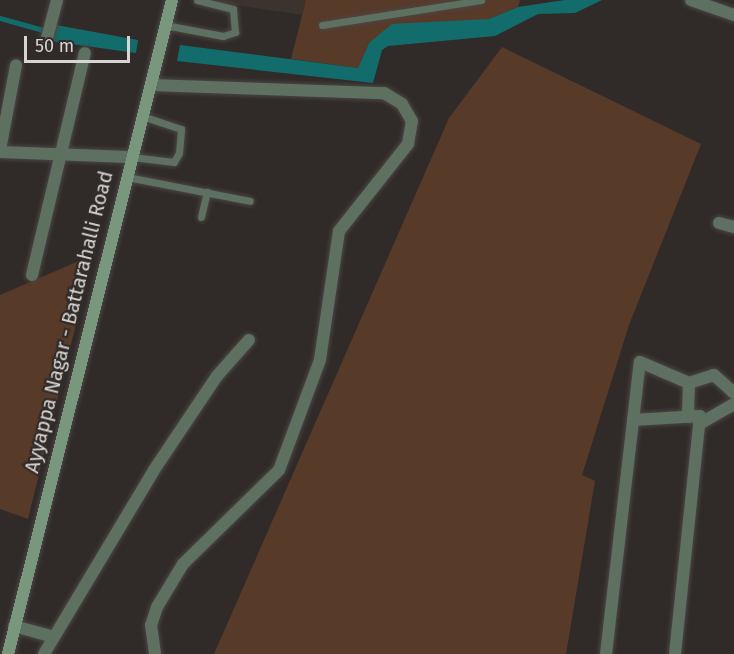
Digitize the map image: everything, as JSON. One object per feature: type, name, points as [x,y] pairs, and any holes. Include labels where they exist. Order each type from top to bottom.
[{"type":"main road","name":"Ayyappa Nagar - Battarahalli Road","points":[[8,654],[129,157],[151,85],[172,0]]},
{"type":"street","points":[[46,42],[57,0]]},
{"type":"street","points":[[691,0],[734,15]]},
{"type":"street","points":[[32,275],[59,153],[85,53]]},
{"type":"street","points":[[16,65],[0,151],[129,157]]},
{"type":"street","points":[[151,85],[384,93],[402,104],[412,121],[408,144],[339,231],[320,360],[279,470],[183,564],[157,607],[151,625],[155,654]]},
{"type":"street","points":[[719,223],[734,227]]},
{"type":"street","points":[[44,654],[154,470],[217,376],[249,340]]},
{"type":"street","points":[[606,654],[640,362],[689,383],[714,375],[734,393]]},
{"type":"street","points":[[688,417],[689,383]]},
{"type":"street","points":[[699,424],[734,405]]},
{"type":"street","points":[[633,420],[700,416],[675,654]]},
{"type":"street","points":[[14,626],[54,637]]},
{"type":"lane","points":[[165,25],[223,36],[235,32],[233,9],[197,0]]},
{"type":"lane","points":[[322,25],[481,0]]},
{"type":"lane","points":[[129,157],[174,162],[178,158],[181,129],[142,116]]},
{"type":"lane","points":[[125,176],[250,201]]},
{"type":"lane","points":[[201,217],[207,192]]},
{"type":"shaded area","points":[[201,0],[306,0],[302,15]]},
{"type":"shaded area","points":[[306,0],[520,0],[518,7],[489,19],[369,43],[358,68],[291,59]]},
{"type":"shaded area","points":[[502,47],[701,144],[629,325],[582,475],[595,481],[566,654],[214,654],[449,118]]},
{"type":"shaded area","points":[[93,255],[28,519],[0,509],[0,295]]},
{"type":"water","points":[[565,0],[602,0],[575,13],[538,14],[495,36],[388,46],[382,50],[373,83],[177,61],[180,45],[358,68],[369,43],[392,24],[489,19],[518,7]]},
{"type":"water","points":[[56,25],[138,40],[136,53],[50,41]]},
{"type":"waterway","points":[[0,18],[47,31]]}]
